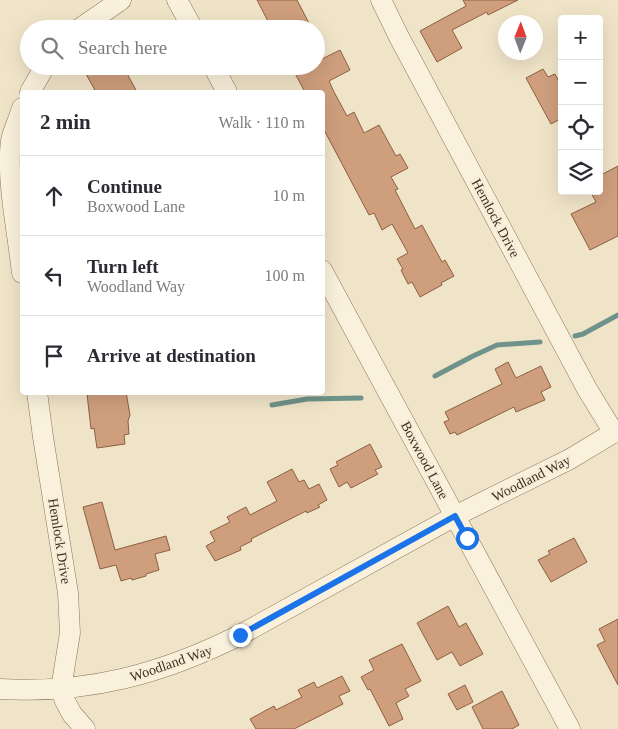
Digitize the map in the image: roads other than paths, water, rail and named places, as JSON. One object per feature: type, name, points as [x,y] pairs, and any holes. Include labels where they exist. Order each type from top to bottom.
[{"type":"street","points":[[92,20],[121,0]]},
{"type":"street","points":[[177,0],[188,20]]},
{"type":"street","name":"Hemlock Drive","points":[[381,0],[587,389],[616,432]]},
{"type":"street","points":[[31,90],[40,75]]},
{"type":"street","points":[[218,75],[226,90]]},
{"type":"street","points":[[20,114],[12,139],[10,156],[20,256]]},
{"type":"street","name":"Boxwood Lane","points":[[325,276],[570,729]]},
{"type":"street","name":"Hemlock Drive","points":[[37,395],[68,592],[70,633],[61,689]]},
{"type":"street","name":"Woodland Way","points":[[0,689],[30,691],[96,685],[133,677],[204,653],[455,516],[570,458],[616,432]]},
{"type":"street","points":[[61,689],[64,701],[85,729]]},
{"type":"waterway","points":[[575,336],[583,334],[618,315]]},
{"type":"waterway","points":[[435,376],[497,345],[540,342]]},
{"type":"waterway","points":[[272,405],[307,399],[361,398]]}]
